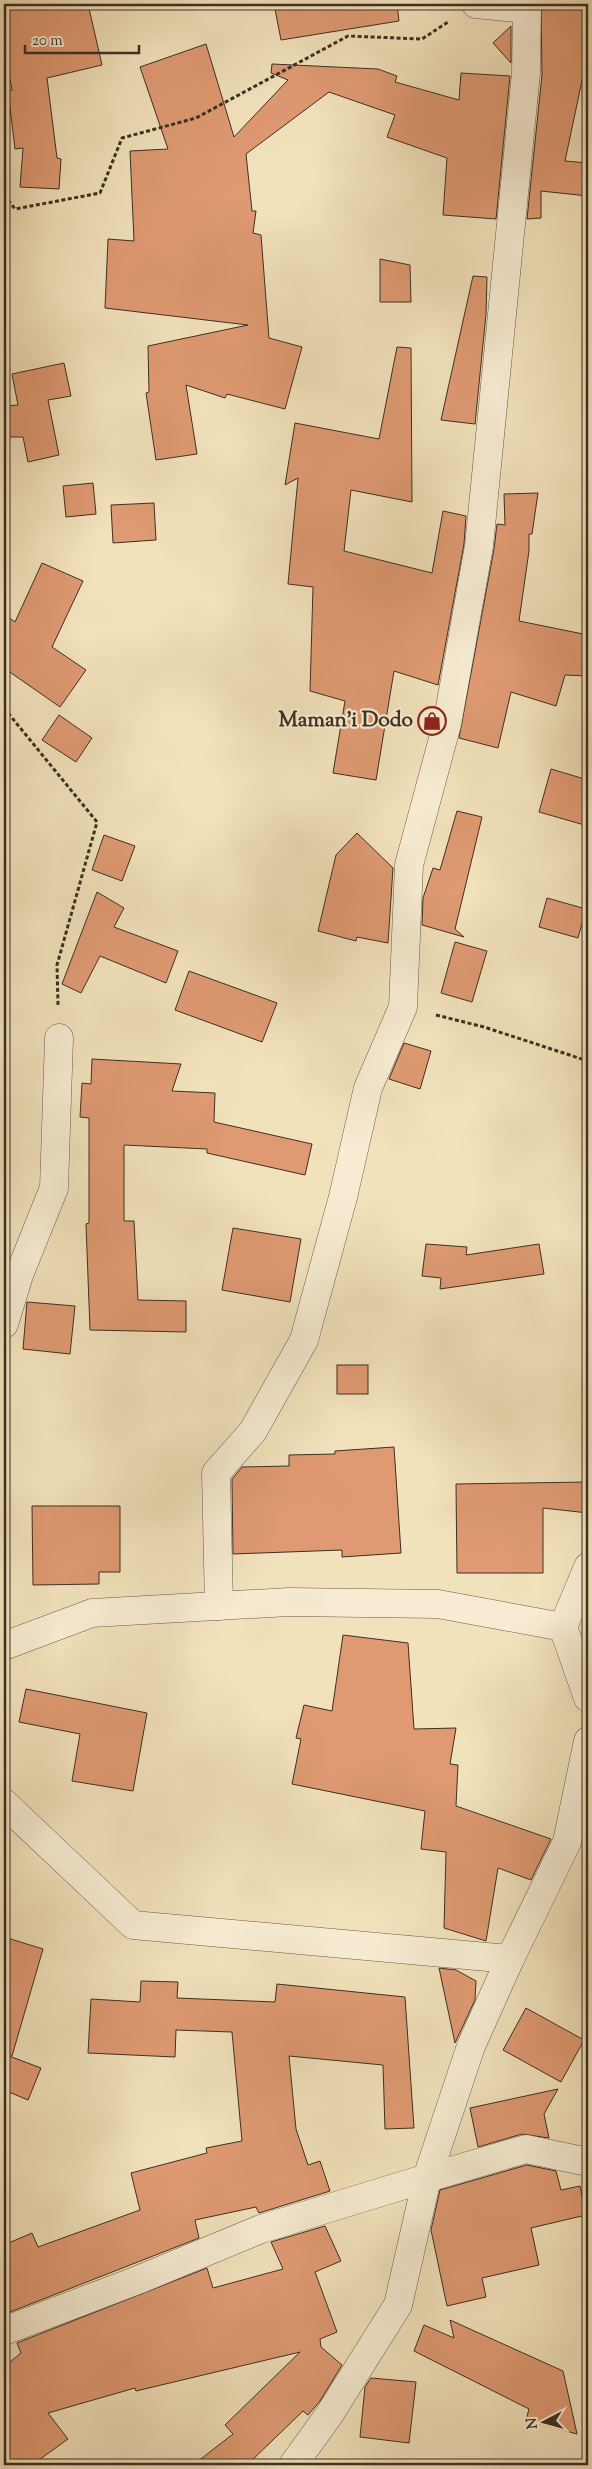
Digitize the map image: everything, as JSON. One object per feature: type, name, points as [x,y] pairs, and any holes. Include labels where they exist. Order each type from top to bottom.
[{"type":"street","points":[[219,1606],[216,1473],[253,1430],[304,1340],[343,1197],[368,1088],[403,1007],[409,865],[447,724],[479,546],[526,72],[527,9],[476,4]]},
{"type":"street","points":[[4,1324],[18,1275],[54,1188],[59,1038]]},
{"type":"street","points":[[588,1568],[563,1627],[588,1698]]},
{"type":"street","points":[[4,1646],[92,1613],[289,1602],[438,1604],[563,1627]]},
{"type":"street","points":[[293,2465],[329,2415],[398,2305],[427,2178],[471,2046],[510,1959],[567,1842],[588,1741]]},
{"type":"street","points":[[4,1803],[134,1924],[510,1959]]},
{"type":"street","points":[[4,2332],[138,2280],[261,2229],[526,2149],[588,2162]]},
{"type":"path","points":[[4,195],[14,209],[100,193],[122,138],[196,118],[348,36],[422,39],[476,4]]},
{"type":"path","points":[[4,708],[96,822],[57,965],[59,1038]]},
{"type":"path","points":[[403,1007],[484,1028],[588,1061]]},
{"type":"building","points":[[4,4],[88,4],[102,65],[47,78],[57,158],[61,159],[59,189],[20,187],[23,148],[15,149],[8,91],[12,90],[4,46]]},
{"type":"building","points":[[274,4],[397,4],[399,21],[281,40]]},
{"type":"building","points":[[541,4],[588,4],[588,52],[565,161],[588,163],[588,196],[541,191],[541,218],[527,219],[542,75]]},
{"type":"building","points":[[511,26],[511,63],[493,43]]},
{"type":"building","points":[[206,44],[234,137],[288,80],[271,73],[272,64],[378,69],[397,76],[395,82],[459,100],[461,73],[510,76],[496,219],[443,215],[447,158],[387,137],[395,115],[329,92],[246,154],[252,211],[256,211],[253,233],[261,235],[269,338],[302,347],[285,409],[227,394],[225,398],[186,385],[197,454],[156,460],[146,393],[149,392],[148,346],[248,325],[105,308],[108,239],[134,241],[130,151],[168,149],[140,67]]},
{"type":"building","points":[[380,259],[410,265],[411,302],[380,302]]},
{"type":"building","points":[[473,276],[487,277],[486,314],[475,424],[441,420]]},
{"type":"building","points":[[397,347],[411,348],[412,502],[351,490],[344,551],[432,573],[443,511],[466,516],[464,544],[438,685],[394,671],[376,780],[333,773],[345,701],[310,691],[313,587],[288,584],[298,478],[285,485],[295,423],[379,439]]},
{"type":"building","points":[[64,363],[71,396],[48,400],[59,455],[28,462],[23,437],[4,437],[4,406],[18,405],[12,374]]},
{"type":"building","points":[[93,483],[96,514],[66,517],[63,486]]},
{"type":"building","points":[[538,493],[532,534],[529,534],[529,551],[519,621],[588,635],[588,676],[565,675],[556,706],[511,692],[498,748],[459,738],[497,524],[505,525],[504,494]]},
{"type":"building","points":[[154,503],[156,540],[113,543],[111,505]]},
{"type":"building","points":[[42,563],[83,581],[52,647],[86,670],[60,707],[4,668],[4,614],[15,622]]},
{"type":"building","points":[[59,715],[92,738],[76,762],[42,740]]},
{"type":"building","points":[[551,769],[588,780],[588,826],[539,812]]},
{"type":"building","points":[[457,811],[482,817],[455,929],[464,937],[422,925],[423,898],[433,868],[440,870]]},
{"type":"building","points":[[357,833],[393,868],[388,943],[357,937],[356,941],[318,931],[336,855]]},
{"type":"building","points":[[104,835],[135,846],[122,881],[92,870]]},
{"type":"building","points":[[97,892],[124,908],[114,927],[178,951],[166,983],[100,956],[81,993],[62,984]]},
{"type":"building","points":[[547,898],[586,909],[578,938],[539,927]]},
{"type":"building","points":[[455,942],[487,951],[472,1002],[441,993]]},
{"type":"building","points":[[189,971],[277,1003],[262,1042],[175,1010]]},
{"type":"building","points":[[404,1043],[431,1051],[420,1089],[389,1079]]},
{"type":"building","points":[[92,1059],[181,1064],[172,1091],[215,1093],[214,1122],[312,1144],[305,1175],[207,1153],[207,1149],[124,1145],[124,1221],[134,1221],[138,1300],[186,1301],[186,1332],[90,1330],[86,1224],[89,1223],[89,1118],[80,1117],[82,1083],[91,1084]]},
{"type":"building","points":[[233,1228],[301,1239],[290,1302],[222,1290]]},
{"type":"building","points":[[426,1244],[467,1247],[466,1255],[539,1244],[544,1274],[440,1289],[441,1278],[422,1276]]},
{"type":"building","points":[[27,1302],[75,1306],[70,1354],[23,1349]]},
{"type":"building","points":[[337,1365],[368,1365],[368,1394],[337,1394]]},
{"type":"building","points":[[394,1447],[401,1553],[342,1557],[342,1550],[233,1554],[232,1479],[242,1467],[289,1466],[289,1455],[335,1454],[335,1451]]},
{"type":"building","points":[[588,1482],[588,1513],[543,1508],[543,1573],[457,1573],[456,1484]]},
{"type":"building","points":[[32,1506],[120,1506],[120,1572],[99,1572],[99,1584],[33,1585]]},
{"type":"building","points":[[343,1635],[408,1643],[414,1729],[456,1728],[450,1764],[458,1765],[456,1806],[551,1839],[531,1880],[498,1868],[486,1941],[444,1928],[446,1852],[421,1849],[425,1811],[292,1784],[301,1739],[296,1738],[304,1705],[332,1711]]},
{"type":"building","points":[[26,1689],[147,1713],[133,1791],[72,1781],[80,1734],[19,1722]]},
{"type":"building","points":[[4,1937],[43,1949],[12,2056],[9,2056],[41,2068],[28,2100],[4,2090]]},
{"type":"building","points":[[439,1968],[456,1970],[476,1981],[475,2000],[455,2043]]},
{"type":"building","points":[[141,1981],[178,1982],[177,1998],[275,2002],[277,1984],[405,1997],[414,2128],[385,2129],[383,2065],[289,2056],[296,2129],[308,2165],[320,2161],[330,2191],[259,2213],[256,2207],[195,2220],[199,2238],[5,2314],[4,2245],[32,2233],[38,2247],[140,2210],[131,2173],[207,2153],[206,2148],[242,2141],[232,2032],[176,2030],[175,2057],[88,2053],[91,1999],[140,2002]]},
{"type":"building","points":[[526,2008],[584,2040],[561,2082],[503,2050]]},
{"type":"building","points":[[558,2089],[544,2114],[549,2138],[522,2134],[478,2147],[470,2108]]},
{"type":"building","points":[[527,2165],[556,2171],[561,2190],[580,2186],[586,2215],[531,2228],[539,2265],[482,2278],[486,2297],[447,2306],[431,2230],[440,2190]]},
{"type":"building","points":[[325,2226],[341,2261],[315,2272],[337,2332],[320,2339],[321,2347],[342,2365],[320,2401],[308,2415],[303,2411],[247,2465],[193,2465],[233,2434],[225,2425],[300,2352],[136,2391],[135,2388],[48,2413],[68,2439],[32,2465],[4,2465],[4,2367],[21,2353],[17,2343],[207,2268],[213,2288],[283,2269],[271,2242]]},
{"type":"building","points":[[450,2320],[563,2371],[577,2434],[526,2420],[529,2409],[414,2351],[424,2325],[454,2338]]},
{"type":"building","points":[[371,2378],[416,2382],[409,2443],[360,2437],[365,2387]]},
{"type":"place","name":"Maman'i Dodo","points":[[432,721]]}]
